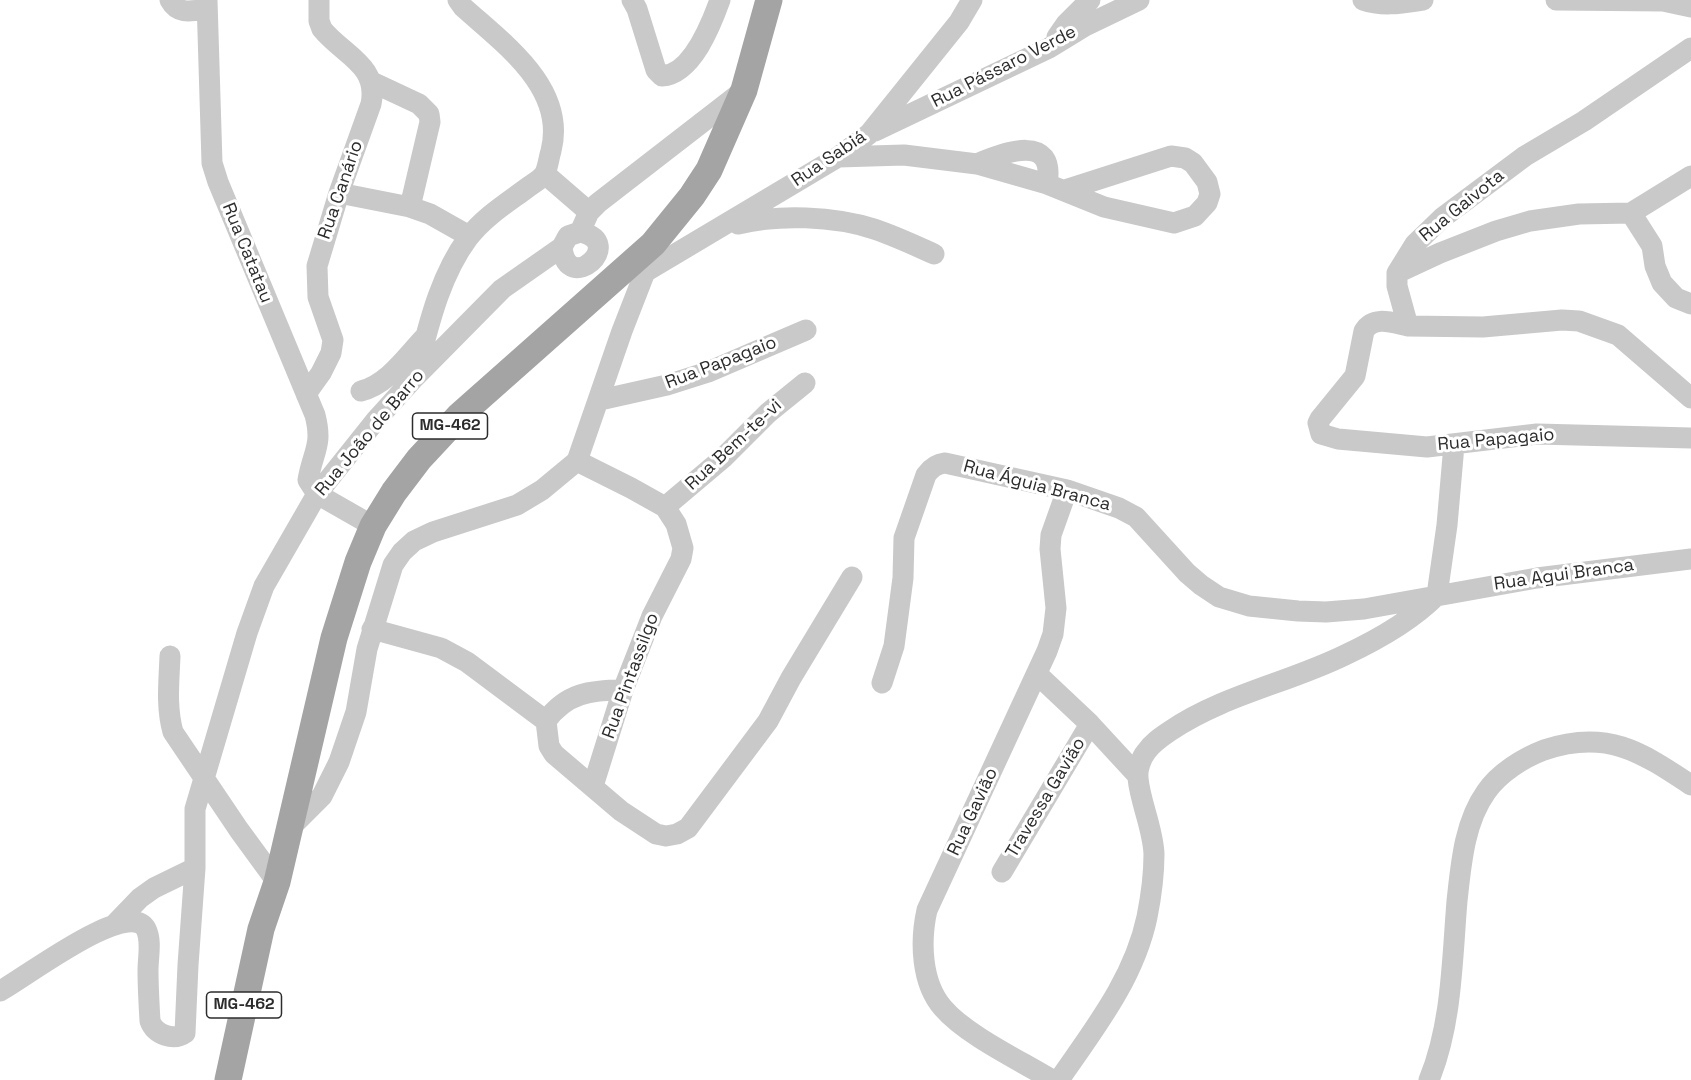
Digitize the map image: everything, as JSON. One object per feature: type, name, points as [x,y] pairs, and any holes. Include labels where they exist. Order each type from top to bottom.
[{"type":"main road","name":"MG-462","points":[[228,1080],[261,929],[277,882],[334,638],[358,562],[373,526],[394,492],[419,459],[460,415],[596,295],[634,272],[653,244],[692,196],[709,170],[744,90],[770,0]]},
{"type":"street","points":[[170,0],[176,8],[183,11],[207,5]]},
{"type":"street","points":[[320,0],[319,21],[329,38],[359,63],[372,82],[419,104],[429,114],[430,122],[410,207]]},
{"type":"street","points":[[415,377],[426,336],[448,273],[470,236],[494,213],[545,174],[554,140],[551,107],[543,91],[510,48],[458,0]]},
{"type":"street","points":[[632,0],[637,9],[656,70],[662,76],[671,75],[690,59],[704,38],[720,0]]},
{"type":"street","name":"Rua Sabiá","points":[[634,272],[720,228],[838,157],[869,134],[959,22],[972,0]]},
{"type":"street","points":[[1049,48],[1066,24],[1090,0]]},
{"type":"street","name":"Rua Pássaro Verde","points":[[869,134],[1049,48],[1101,18],[1139,0]]},
{"type":"street","points":[[1363,0],[1382,4],[1423,0]]},
{"type":"street","points":[[1556,0],[1663,1],[1691,7]]},
{"type":"street","name":"Rua Catatau","points":[[207,5],[213,162],[222,192],[319,430],[319,443],[308,480],[317,494]]},
{"type":"street","name":"Rua Gaivota","points":[[1397,273],[1415,244],[1468,197],[1525,156],[1584,121],[1691,48]]},
{"type":"street","name":"Rua Canário","points":[[306,394],[321,373],[331,353],[333,340],[318,297],[317,266],[339,193],[371,104],[372,82]]},
{"type":"street","name":"Rua João de Barro","points":[[114,925],[128,920],[143,925],[149,938],[152,1028],[161,1034],[183,1035],[186,1031],[197,798],[206,778],[241,652],[264,586],[317,494],[376,420],[502,289],[562,247],[568,236],[744,90]]},
{"type":"street","points":[[977,164],[1020,150],[1035,151],[1046,160],[1056,187]]},
{"type":"street","points":[[838,157],[904,154],[977,164],[1056,187],[1104,207],[1174,223],[1195,216],[1207,203],[1209,194],[1207,182],[1193,163],[1185,158],[1171,156],[1056,187]]},
{"type":"street","points":[[545,174],[585,222],[598,249],[597,257],[591,264],[576,267],[568,263],[563,256],[562,247]]},
{"type":"street","points":[[1691,176],[1631,213],[1579,214],[1530,221],[1496,231],[1397,273],[1397,286],[1408,326],[1483,327],[1562,320],[1579,321],[1618,335],[1691,398]]},
{"type":"street","points":[[339,193],[410,207],[430,214],[470,236]]},
{"type":"street","points":[[1631,213],[1652,246],[1655,266],[1662,283],[1676,298],[1691,304]]},
{"type":"street","points":[[720,228],[756,219],[782,217],[846,223],[876,229],[934,254]]},
{"type":"street","points":[[289,829],[322,796],[339,762],[356,711],[372,629],[393,565],[402,552],[414,541],[433,532],[517,505],[542,490],[577,461],[622,331],[634,272],[598,249]]},
{"type":"street","points":[[576,267],[596,295]]},
{"type":"street","name":"Rua Papagaio","points":[[1408,326],[1384,321],[1374,321],[1368,325],[1364,331],[1355,376],[1318,423],[1321,434],[1338,440],[1402,446],[1454,445],[1537,434],[1691,438]]},
{"type":"street","name":"Rua Papagaio","points":[[600,400],[667,385],[708,372],[806,330]]},
{"type":"street","points":[[361,391],[375,386],[387,376],[426,336]]},
{"type":"street","name":"Rua Bem-te-vi","points":[[665,507],[723,458],[768,413],[805,383]]},
{"type":"street","points":[[1059,1080],[1128,975],[1147,918],[1152,889],[1154,853],[1138,776],[1146,752],[1159,739],[1184,722],[1216,706],[1345,656],[1422,610],[1437,595],[1447,525],[1454,445]]},
{"type":"street","points":[[577,461],[665,507]]},
{"type":"street","name":"Rua Águia Branca","points":[[882,683],[894,646],[903,578],[904,538],[926,475],[938,464],[951,463],[1067,490],[1119,508],[1136,517],[1201,585],[1219,597],[1249,606],[1298,612],[1326,612],[1364,609],[1437,595]]},
{"type":"street","name":"Rua Gavião","points":[[1052,1080],[963,1027],[943,1008],[933,991],[922,947],[927,910],[1038,675],[1053,634],[1056,608],[1050,549],[1051,535],[1067,490]]},
{"type":"street","points":[[317,494],[373,526]]},
{"type":"street","name":"Rua Pintassilgo","points":[[593,786],[622,690],[652,616],[681,559],[683,548],[681,536],[665,507]]},
{"type":"street","name":"Rua Agui Branca","points":[[1437,595],[1537,578],[1691,559]]},
{"type":"street","points":[[622,690],[602,690],[578,694],[555,708],[546,720],[549,746],[554,754],[621,811],[656,834],[666,836],[677,834],[688,828],[768,721],[852,577]]},
{"type":"street","points":[[372,629],[441,648],[467,662],[546,720]]},
{"type":"street","points":[[170,656],[168,699],[169,718],[173,732],[277,882]]},
{"type":"street","name":"Travessa Gavião","points":[[1002,872],[1090,724],[1038,675]]},
{"type":"street","points":[[1090,724],[1138,776]]},
{"type":"street","points":[[1429,1080],[1439,1056],[1446,1022],[1462,856],[1472,820],[1486,792],[1507,770],[1532,754],[1567,742],[1595,741],[1618,745],[1661,764],[1691,785]]},
{"type":"street","points":[[0,991],[88,936],[114,925],[140,898],[154,888],[195,868]]}]
